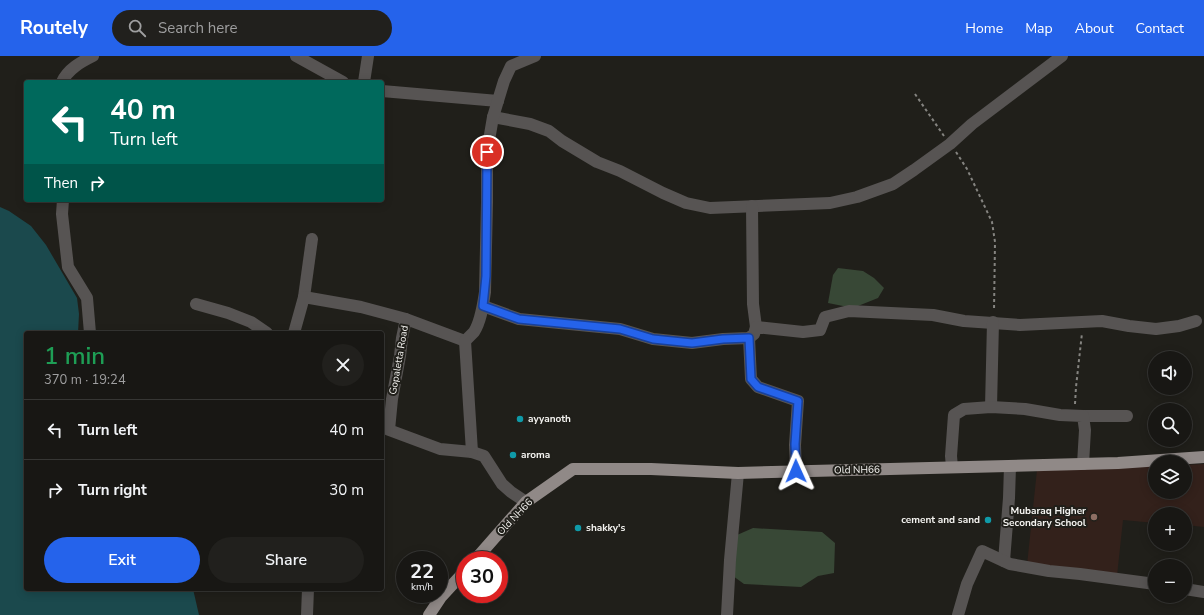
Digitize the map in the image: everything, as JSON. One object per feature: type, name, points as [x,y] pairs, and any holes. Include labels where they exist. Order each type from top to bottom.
[{"type":"main road","name":"Old NH66","points":[[482,551],[526,502],[573,469],[651,469],[738,473],[1118,463],[1204,457]]},
{"type":"main road","points":[[429,615],[441,597],[456,581]]},
{"type":"street","points":[[63,80],[71,69],[93,56]]},
{"type":"street","points":[[296,56],[339,80]]},
{"type":"street","points":[[364,80],[368,56]]},
{"type":"street","points":[[472,452],[465,342],[474,332],[478,324],[483,306],[486,276],[487,152],[493,117],[504,81],[511,66],[535,56]]},
{"type":"street","points":[[493,117],[540,127],[549,131],[562,141],[597,162],[620,171],[686,203],[710,208],[830,203],[893,184],[950,144],[972,124],[1062,56]]},
{"type":"street","points":[[384,91],[498,101]]},
{"type":"street","points":[[63,202],[62,214],[68,268],[87,298],[90,331]]},
{"type":"street","points":[[483,306],[519,319],[620,329],[653,339],[692,343],[723,339],[749,338],[754,334],[756,327],[753,304],[752,206]]},
{"type":"street","points":[[295,331],[304,297],[312,239]]},
{"type":"street","points":[[304,297],[361,307],[406,319],[465,342]]},
{"type":"street","points":[[196,304],[228,313],[251,322],[263,331]]},
{"type":"street","points":[[756,327],[803,332],[820,330],[826,317],[849,311],[933,315],[964,321],[1020,325],[1102,321],[1156,329],[1179,326],[1196,321]]},
{"type":"street","name":"Gopaletta Road","points":[[406,319],[392,398],[389,430],[440,449],[472,452],[484,456],[502,484],[526,502]]},
{"type":"street","points":[[991,408],[993,322]]},
{"type":"street","points":[[749,338],[751,379],[758,387],[798,401],[795,444],[796,471]]},
{"type":"street","points":[[952,468],[951,456],[954,415],[964,408],[1025,409],[1060,415],[1079,416],[1127,416]]},
{"type":"street","points":[[1079,416],[1085,430],[1083,464]]},
{"type":"street","points":[[1004,561],[1010,466]]},
{"type":"street","points":[[727,615],[730,560],[738,473]]},
{"type":"street","points":[[958,615],[967,584],[982,551],[1010,564],[1049,571],[1148,583]]},
{"type":"street","points":[[1192,590],[1204,592]]},
{"type":"street","points":[[307,615],[308,591]]},
{"type":"path","points":[[915,94],[967,168],[992,222],[995,242],[995,304],[993,322]]},
{"type":"path","points":[[1079,416],[1079,358],[1083,322]]},
{"type":"shaded area","name":"Mubaraq Higher Secondary School","points":[[1204,464],[1204,527],[1192,526],[1192,507],[1148,507],[1148,522],[1123,520],[1117,576],[1027,565],[1037,470],[1148,466],[1148,499],[1192,499],[1192,465]]},
{"type":"green space","points":[[838,268],[863,271],[874,278],[884,288],[878,298],[858,306],[843,306],[828,303],[833,275]]},
{"type":"green space","points":[[753,528],[822,532],[835,543],[834,573],[818,576],[801,587],[744,584],[733,576],[737,535]]},
{"type":"water","points":[[0,207],[9,211],[31,226],[46,245],[77,298],[79,314],[78,331],[24,331],[24,591],[193,591],[199,615],[0,615]]},
{"type":"place","name":"ayyanoth","points":[[520,419]]},
{"type":"place","name":"aroma","points":[[513,455]]},
{"type":"place","name":"Mubaraq Higher Secondary School","points":[[1094,517]]},
{"type":"place","name":"cement and sand","points":[[988,520]]},
{"type":"place","name":"shakky's","points":[[578,528]]},
{"type":"route","points":[[487,152],[486,276],[483,306],[519,319],[620,329],[653,339],[692,343],[723,339],[749,338],[751,379],[758,387],[798,401],[795,444],[796,471]]}]
